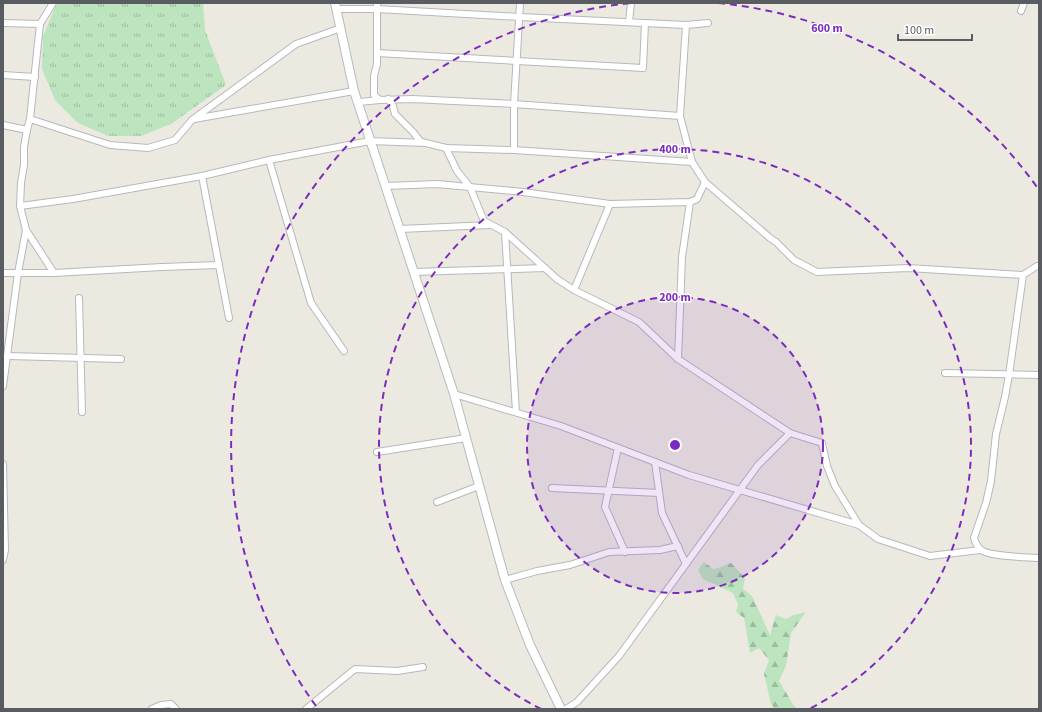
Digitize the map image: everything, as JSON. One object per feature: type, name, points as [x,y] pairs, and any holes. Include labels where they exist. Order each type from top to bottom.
[{"type":"street","points":[[53,3],[40,24],[30,119],[24,147],[24,165],[21,183],[20,206],[26,230],[54,273]]},
{"type":"street","points":[[514,150],[514,104],[520,3]]},
{"type":"street","points":[[629,22],[631,3]]},
{"type":"street","points":[[1021,11],[1024,3]]},
{"type":"street","points":[[561,709],[530,645],[505,580],[454,394],[354,91],[336,6],[377,6],[520,17],[686,25],[708,23]]},
{"type":"street","points":[[377,6],[377,64],[374,76],[374,95],[380,100]]},
{"type":"street","points":[[3,23],[40,24]]},
{"type":"street","points":[[377,53],[643,68],[645,23]]},
{"type":"street","points":[[686,25],[680,116],[692,162],[705,182],[776,242],[794,260],[817,272],[908,268],[1023,275],[1039,266]]},
{"type":"street","points":[[30,119],[110,145],[148,148],[175,140],[192,120],[296,44],[341,28]]},
{"type":"street","points":[[3,75],[35,78]]},
{"type":"street","points":[[192,120],[354,91]]},
{"type":"street","points":[[358,102],[388,99],[514,104],[680,116]]},
{"type":"street","points":[[388,99],[395,114],[420,141],[426,144]]},
{"type":"street","points":[[3,125],[27,130]]},
{"type":"street","points":[[20,206],[73,199],[202,176],[269,160],[370,141],[426,144],[446,148],[514,150],[692,162]]},
{"type":"street","points":[[446,148],[457,171],[470,187],[484,221],[505,232],[557,279],[574,290],[639,322],[678,359],[790,433],[822,443],[827,466],[835,486],[858,524]]},
{"type":"street","points":[[269,160],[311,303],[344,351]]},
{"type":"street","points":[[202,176],[229,318]]},
{"type":"street","points":[[386,186],[437,184],[523,192],[610,204],[690,202],[698,199],[705,182]]},
{"type":"street","points":[[678,359],[682,257],[690,202]]},
{"type":"street","points":[[574,290],[610,204]]},
{"type":"street","points":[[400,229],[492,225]]},
{"type":"street","points":[[3,386],[18,273],[26,230]]},
{"type":"street","points":[[505,232],[516,412]]},
{"type":"street","points":[[3,273],[54,273],[219,265]]},
{"type":"street","points":[[414,272],[545,268]]},
{"type":"street","points":[[980,550],[974,538],[986,503],[991,481],[996,434],[1009,375],[1023,275]]},
{"type":"street","points":[[79,298],[82,412]]},
{"type":"street","points":[[8,356],[121,359]]},
{"type":"street","points":[[945,373],[1039,375]]},
{"type":"street","points":[[454,394],[560,426],[689,475],[858,524],[878,539],[930,556],[980,550],[1005,556],[1039,558]]},
{"type":"street","points":[[566,709],[576,702],[619,656],[758,465],[790,433]]},
{"type":"street","points":[[377,452],[466,438]]},
{"type":"street","points":[[618,448],[605,507],[625,552]]},
{"type":"street","points":[[655,462],[662,512],[686,564]]},
{"type":"street","points":[[3,464],[5,550],[3,560]]},
{"type":"street","points":[[437,502],[479,486]]},
{"type":"street","points":[[552,488],[659,493]]},
{"type":"street","points":[[505,580],[537,571],[570,565],[609,552],[660,550],[678,546]]},
{"type":"street","points":[[306,709],[355,669],[397,671],[422,667]]},
{"type":"street","points":[[152,709],[161,705],[170,704],[176,709]]},
{"type":"green space","points":[[59,3],[203,3],[205,30],[226,85],[171,124],[141,136],[108,136],[78,123],[55,100],[42,69],[43,37],[55,7]]},
{"type":"green space","points":[[704,562],[713,569],[731,563],[745,578],[743,589],[752,596],[770,635],[776,615],[786,619],[793,615],[806,612],[791,633],[786,666],[779,681],[796,709],[775,709],[771,704],[764,674],[769,660],[759,648],[750,653],[744,618],[736,612],[738,604],[733,593],[703,579],[698,570]]}]
